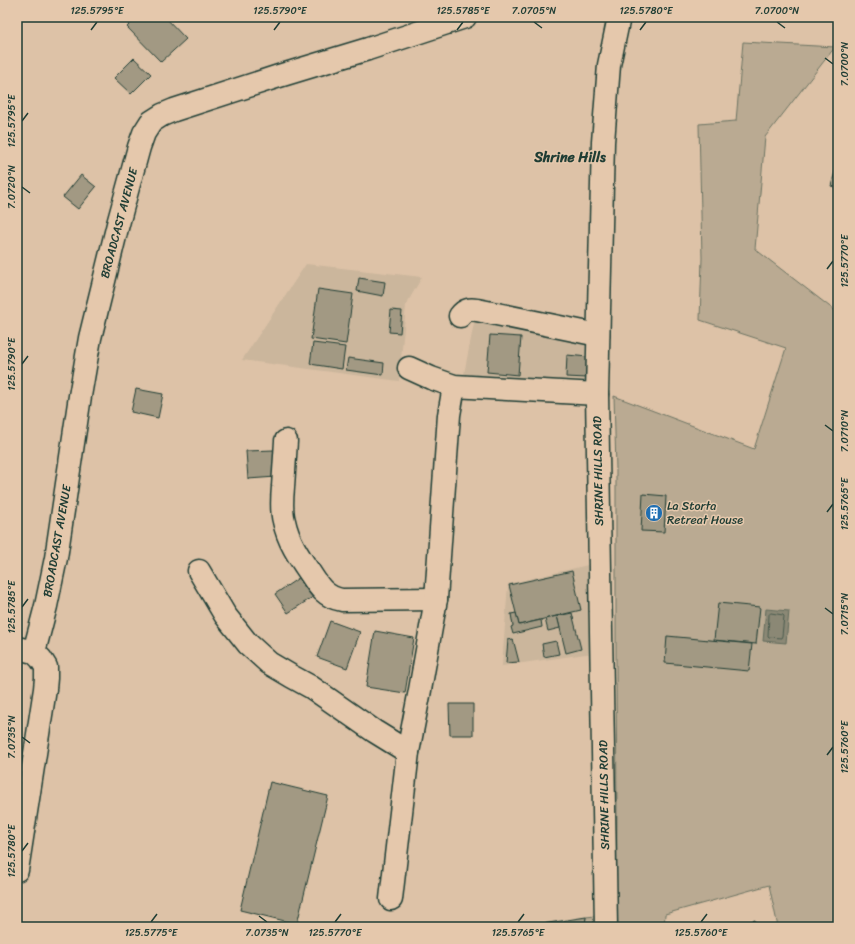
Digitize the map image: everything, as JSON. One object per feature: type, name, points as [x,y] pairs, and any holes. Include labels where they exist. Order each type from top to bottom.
[{"type":"street","name":"BROADCAST AVENUE","points":[[26,650],[46,606],[56,558],[90,338],[118,224],[139,147],[144,133],[151,122],[174,110],[464,17]]},
{"type":"street","name":"SHRINE HILLS ROAD","points":[[606,927],[597,394],[603,142],[608,64],[619,17]]},
{"type":"street","points":[[460,316],[463,312],[469,309],[477,310],[598,334]]},
{"type":"street","points":[[409,368],[454,386],[597,394]]},
{"type":"street","points":[[392,899],[408,752],[436,599],[449,415],[454,386]]},
{"type":"street","points":[[286,441],[282,505],[283,520],[289,538],[297,554],[318,586],[334,599],[342,600],[436,599]]},
{"type":"street","points":[[199,571],[225,615],[248,644],[269,663],[311,687],[374,731],[408,752]]},
{"type":"street","points":[[17,870],[46,689],[46,667],[41,659],[26,650]]},
{"type":"shaded area","points":[[743,42],[835,47],[765,137],[755,249],[838,313],[838,927],[778,927],[769,885],[665,914],[664,927],[616,927],[616,469],[614,396],[754,449],[786,348],[700,320],[702,258],[699,124],[736,121]]},
{"type":"shaded area","points":[[306,264],[422,277],[406,305],[399,381],[242,360]]},
{"type":"shaded area","points":[[476,313],[595,337],[594,391],[462,384]]},
{"type":"shaded area","points":[[592,564],[593,653],[502,666],[508,584]]},
{"type":"shaded area","points":[[595,916],[595,927],[585,927],[586,917]]},
{"type":"water","points":[[766,609],[789,611],[786,643],[763,641]]},
{"type":"building","points":[[137,17],[165,17],[186,39],[161,62],[127,27]]},
{"type":"building","points":[[134,58],[151,74],[131,94],[114,78]]},
{"type":"building","points":[[838,161],[838,188],[831,186]]},
{"type":"building","points":[[81,175],[96,187],[78,209],[63,197]]},
{"type":"building","points":[[359,278],[385,282],[383,296],[357,291]]},
{"type":"building","points":[[318,289],[353,294],[346,344],[311,339]]},
{"type":"building","points":[[391,310],[402,311],[400,333],[389,332]]},
{"type":"building","points":[[490,335],[521,337],[518,375],[487,372]]},
{"type":"building","points":[[313,343],[345,347],[342,369],[310,364]]},
{"type":"building","points":[[567,355],[588,357],[587,378],[566,377]]},
{"type":"building","points":[[348,358],[384,363],[383,375],[346,370]]},
{"type":"building","points":[[136,389],[163,394],[158,418],[131,412]]},
{"type":"building","points":[[274,450],[276,477],[248,479],[246,451]]},
{"type":"building","name":"La Storta Retreat House","points":[[643,494],[666,496],[664,532],[641,531]]},
{"type":"building","points":[[572,571],[581,610],[519,625],[509,585]]},
{"type":"building","points":[[303,575],[316,595],[288,613],[275,594]]},
{"type":"building","points":[[718,603],[760,607],[756,644],[714,640]]},
{"type":"building","points":[[516,613],[519,625],[541,620],[542,627],[513,634],[511,627],[513,626],[511,614]]},
{"type":"building","points":[[572,613],[581,649],[566,653],[557,616]]},
{"type":"building","points":[[557,616],[560,628],[548,631],[545,619]]},
{"type":"building","points":[[330,621],[360,632],[347,668],[317,657]]},
{"type":"building","points":[[375,631],[414,638],[405,693],[366,687]]},
{"type":"building","points":[[667,636],[752,644],[749,671],[665,663]]},
{"type":"building","points":[[513,639],[519,662],[506,663],[508,640]]},
{"type":"building","points":[[556,641],[559,654],[544,657],[542,644]]},
{"type":"building","points":[[449,704],[473,704],[473,735],[450,735]]},
{"type":"building","points":[[270,782],[328,796],[297,924],[240,910]]},
{"type":"building","points":[[586,917],[585,924],[542,924]]},
{"type":"building","points":[[755,920],[757,927],[734,927]]},
{"type":"building","points":[[542,924],[585,924],[585,927],[541,927]]},
{"type":"place","name":"La Storta Retreat House","points":[[654,513]]},
{"type":"district","name":"Shrine Hills","points":[[570,157]]}]
